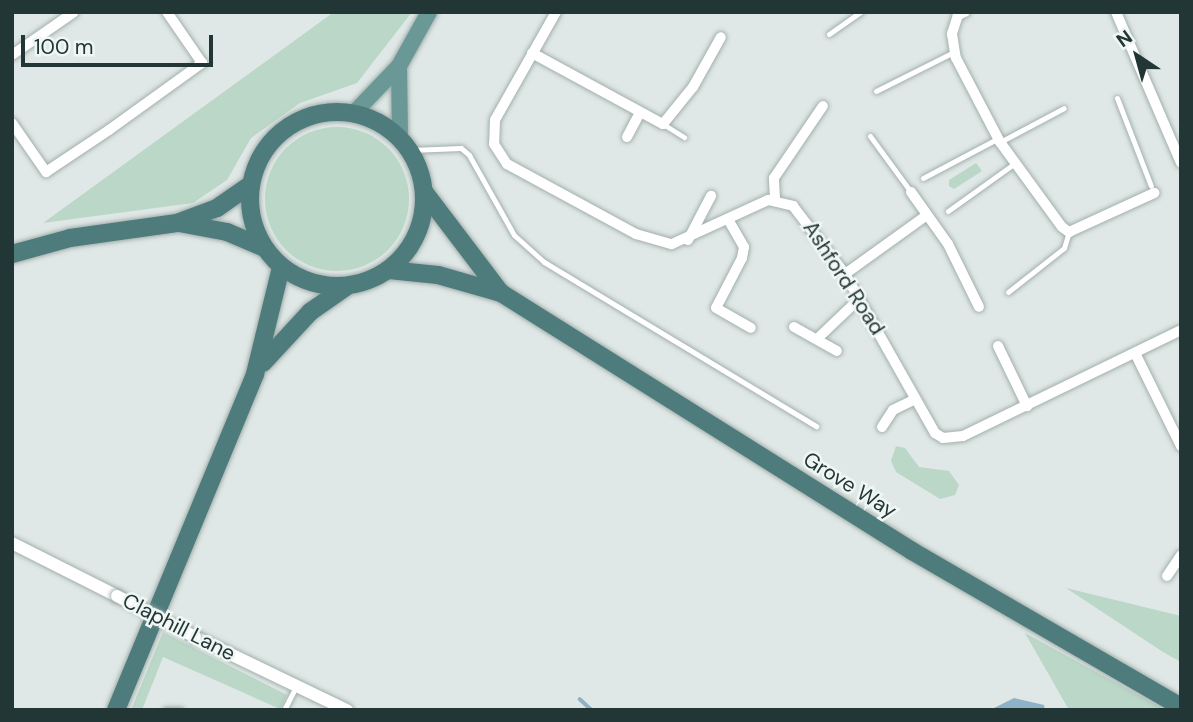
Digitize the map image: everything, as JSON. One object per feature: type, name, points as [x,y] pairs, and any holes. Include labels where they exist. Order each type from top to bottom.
[{"type":"highway","points":[[254,374],[310,312],[346,287],[389,270],[417,236],[425,193],[405,144],[371,118],[354,113],[326,112],[299,120],[276,136],[259,159],[250,185],[251,218],[263,247],[281,268],[301,280],[346,287]]},
{"type":"highway","points":[[12,254],[70,238],[177,223],[218,208],[250,185]]},
{"type":"highway","name":"Grove Way","points":[[425,193],[500,293]]},
{"type":"highway","points":[[177,223],[227,232],[263,247]]},
{"type":"highway","points":[[116,710],[254,374],[281,268]]},
{"type":"highway","name":"Grove Way","points":[[389,270],[439,275],[500,293],[912,551],[1181,707]]},
{"type":"main road","points":[[354,113],[399,66],[429,12]]},
{"type":"main road","points":[[399,66],[405,144]]},
{"type":"street","points":[[12,55],[74,12]]},
{"type":"street","points":[[12,124],[46,172],[202,63],[167,12]]},
{"type":"street","points":[[556,12],[495,120],[492,132],[499,155],[507,164],[636,234],[672,244],[688,240],[775,199],[774,178],[823,106]]},
{"type":"street","points":[[965,12],[958,15],[952,34],[955,52],[999,140],[1069,232],[1154,192]]},
{"type":"street","points":[[1116,12],[1181,163]]},
{"type":"street","points":[[532,53],[663,124],[693,87],[721,37]]},
{"type":"street","points":[[627,137],[640,113]]},
{"type":"street","points":[[911,192],[958,262],[979,307]]},
{"type":"street","points":[[688,240],[711,196]]},
{"type":"street","name":"Ashford Road","points":[[775,199],[786,201],[803,215],[845,274],[935,433],[946,439],[963,436],[1181,330]]},
{"type":"street","points":[[845,274],[927,215]]},
{"type":"street","points":[[729,220],[744,247],[742,258],[716,308],[751,328]]},
{"type":"street","points":[[817,339],[859,299]]},
{"type":"street","points":[[794,327],[837,351]]},
{"type":"street","points":[[998,346],[1027,406]]},
{"type":"street","points":[[1135,354],[1181,446]]},
{"type":"street","points":[[881,427],[893,410],[916,399]]},
{"type":"street","name":"Claphill Lane","points":[[12,543],[195,637],[347,710]]},
{"type":"street","points":[[1167,576],[1179,560]]},
{"type":"lane","points":[[829,34],[861,12]]},
{"type":"lane","points":[[876,92],[955,52]]},
{"type":"lane","points":[[1117,98],[1154,192]]},
{"type":"lane","points":[[923,178],[1064,108]]},
{"type":"lane","points":[[663,124],[684,137]]},
{"type":"lane","points":[[870,136],[911,192]]},
{"type":"lane","points":[[405,144],[461,148],[469,155],[514,235],[544,262],[816,426]]},
{"type":"lane","points":[[948,211],[1015,163]]},
{"type":"lane","points":[[1008,292],[1064,248],[1069,232]]},
{"type":"lane","points":[[284,710],[297,685]]},
{"type":"lane","points":[[165,710],[181,710]]},
{"type":"green space","points":[[334,12],[412,12],[357,83],[300,103],[251,138],[227,180],[193,203],[43,223]]},
{"type":"green space","points":[[337,127],[364,133],[388,148],[403,172],[409,199],[403,226],[388,250],[364,265],[337,271],[310,265],[286,250],[271,226],[265,199],[271,172],[286,148],[310,133]]},
{"type":"green space","points":[[976,163],[982,171],[954,189],[949,186],[949,180]]},
{"type":"green space","points":[[896,446],[905,448],[919,467],[949,471],[959,485],[955,495],[940,499],[896,472],[891,461]]},
{"type":"green space","points":[[1066,588],[1181,616],[1181,662],[1163,652]]},
{"type":"green space","points":[[163,632],[287,695],[280,709],[163,657],[142,710],[131,710]]},
{"type":"green space","points":[[1025,633],[1166,710],[1069,710]]},
{"type":"water","points":[[1014,698],[1044,705],[1045,710],[990,710]]},
{"type":"waterway","points":[[580,699],[592,710]]}]
